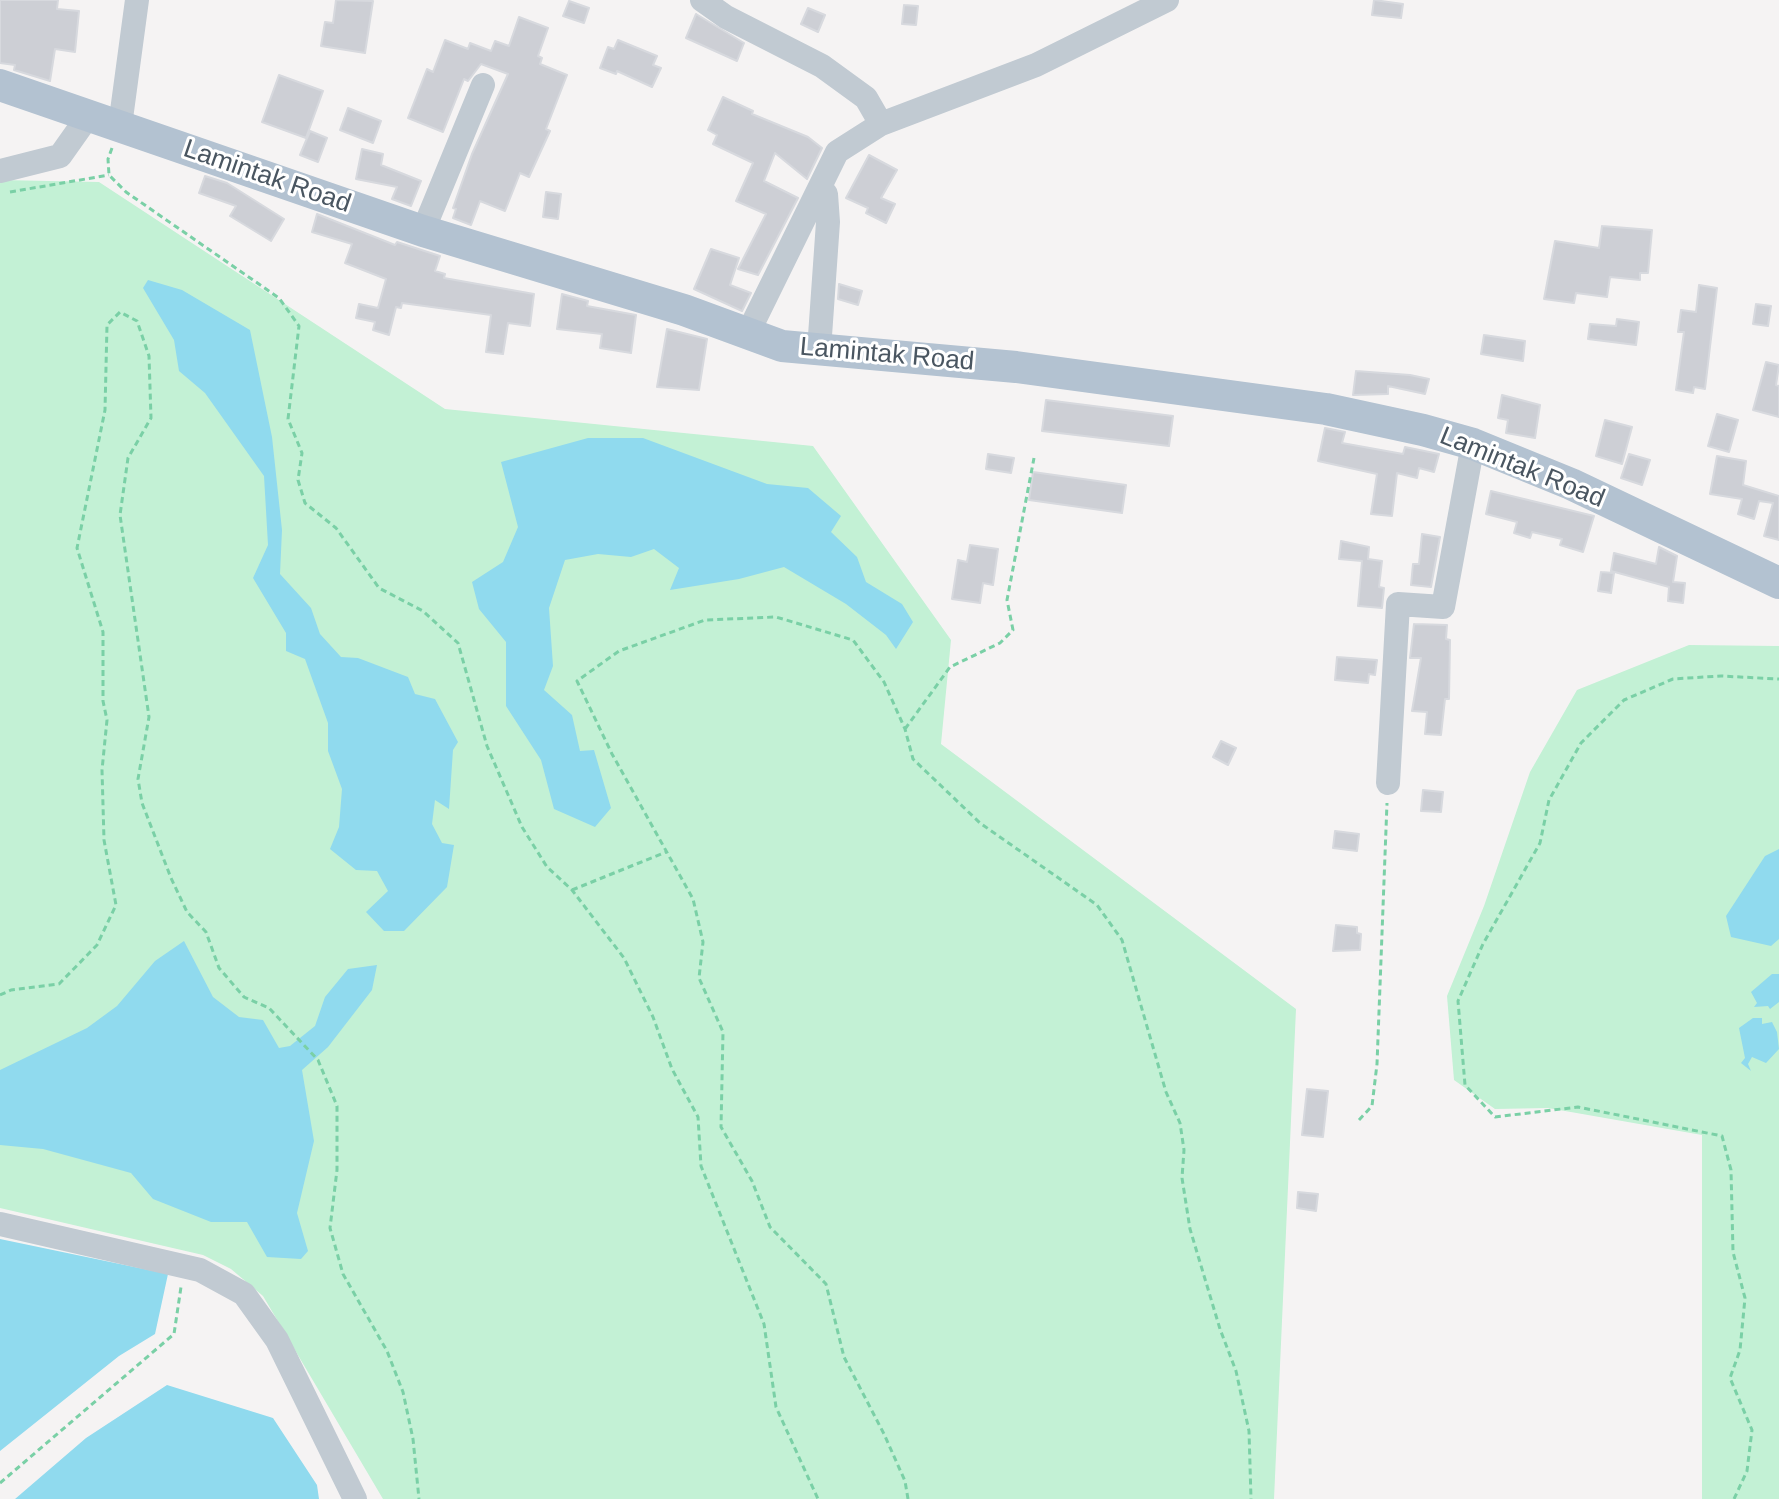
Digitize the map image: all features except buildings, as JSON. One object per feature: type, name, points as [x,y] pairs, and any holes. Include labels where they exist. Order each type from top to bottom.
[{"type":"main road","name":"Lamintak Road","points":[[0,85],[423,231],[684,310],[782,346],[1016,367],[1326,409],[1473,444],[1571,484],[1779,583]]},
{"type":"street","points":[[120,126],[137,0]]},
{"type":"street","points":[[702,0],[726,17],[822,66],[866,98],[881,124]]},
{"type":"street","points":[[747,335],[837,152],[881,124],[1036,65],[1167,0]]},
{"type":"street","points":[[423,231],[483,85]]},
{"type":"street","points":[[0,171],[60,156],[89,115]]},
{"type":"street","points":[[819,350],[828,222],[826,194],[820,187]]},
{"type":"street","points":[[1388,783],[1398,604],[1443,607],[1473,444]]},
{"type":"street","points":[[0,1224],[200,1270],[244,1294],[269,1328],[355,1499]]},
{"type":"path","points":[[120,126],[108,159],[109,175],[126,192],[279,298],[299,326],[288,419],[302,453],[298,480],[305,503],[336,528],[379,588],[423,611],[458,643],[487,746],[522,827],[547,867],[572,890],[624,958],[653,1017],[672,1069],[698,1117],[701,1166],[764,1324],[776,1407],[818,1499]]},
{"type":"path","points":[[0,193],[109,175]]},
{"type":"path","points":[[0,995],[11,990],[59,984],[97,945],[116,905],[104,840],[102,770],[107,720],[103,701],[103,632],[77,548],[105,410],[107,325],[120,312],[137,321],[149,356],[151,418],[128,458],[120,515],[149,717],[138,779],[142,803],[171,878],[187,912],[206,932],[219,968],[244,997],[269,1008],[318,1060],[337,1106],[337,1170],[330,1228],[343,1274],[387,1351],[403,1392],[413,1439],[419,1499]]},
{"type":"path","points":[[905,729],[950,667],[1000,643],[1013,630],[1007,600],[1034,458]]},
{"type":"path","points":[[908,1499],[905,1481],[884,1434],[844,1357],[826,1284],[770,1227],[752,1181],[721,1127],[723,1032],[699,978],[703,942],[693,899],[577,681],[619,651],[705,620],[776,617],[853,640],[884,682],[905,729],[913,759],[980,823],[1097,905],[1122,940],[1166,1092],[1180,1123],[1184,1150],[1182,1178],[1190,1229],[1236,1371],[1249,1431],[1251,1499]]},
{"type":"path","points":[[1734,1499],[1747,1471],[1752,1430],[1730,1378],[1740,1350],[1745,1298],[1733,1252],[1731,1170],[1722,1136],[1578,1107],[1495,1117],[1465,1085],[1458,1001],[1483,944],[1540,843],[1549,800],[1581,743],[1624,700],[1673,679],[1779,679]]},
{"type":"path","points":[[1359,1120],[1372,1106],[1377,1064],[1388,783]]},
{"type":"path","points":[[572,890],[666,852]]},
{"type":"path","points":[[0,1483],[174,1334],[183,1267]]},
{"type":"green space","points":[[0,180],[99,182],[445,409],[813,446],[951,640],[941,744],[1296,1009],[1274,1499],[383,1499],[263,1296],[231,1269],[203,1255],[0,1208]]},
{"type":"green space","points":[[1689,645],[1779,646],[1779,1499],[1702,1499],[1702,1135],[1548,1108],[1495,1109],[1454,1080],[1447,996],[1484,906],[1530,772],[1577,690]]},
{"type":"water","points":[[148,280],[182,290],[250,330],[272,437],[282,530],[280,574],[311,608],[320,634],[341,657],[358,658],[408,677],[415,694],[435,699],[458,742],[453,750],[449,809],[435,800],[432,824],[442,843],[454,845],[447,887],[404,931],[384,931],[366,912],[388,891],[377,871],[356,870],[330,849],[339,827],[342,789],[328,751],[328,723],[305,659],[286,651],[286,633],[253,578],[268,545],[264,476],[205,393],[179,371],[174,340],[143,288]]},
{"type":"water","points":[[588,438],[643,438],[767,484],[808,488],[841,516],[831,532],[857,557],[866,582],[902,604],[913,622],[896,649],[886,635],[846,604],[784,567],[739,579],[670,590],[679,568],[654,549],[631,557],[598,554],[565,560],[549,608],[553,666],[544,690],[572,715],[580,751],[594,750],[611,808],[595,827],[554,809],[541,760],[506,706],[506,642],[479,609],[472,582],[503,562],[518,527],[501,462]]},
{"type":"water","points":[[1779,849],[1779,939],[1771,946],[1731,937],[1726,916],[1765,856]]},
{"type":"water","points":[[184,941],[213,997],[239,1017],[263,1020],[279,1048],[290,1046],[315,1026],[325,997],[348,969],[377,965],[372,990],[328,1047],[302,1070],[314,1141],[297,1213],[308,1251],[301,1259],[267,1257],[247,1222],[211,1222],[153,1199],[131,1173],[43,1149],[0,1145],[0,1070],[87,1028],[117,1006],[155,961]]},
{"type":"water","points":[[1772,974],[1779,974],[1779,1002],[1770,1009],[1768,1006],[1754,1007],[1757,1003],[1751,992]]},
{"type":"water","points":[[1753,1018],[1762,1018],[1762,1024],[1772,1022],[1779,1049],[1766,1063],[1752,1057],[1748,1064],[1751,1071],[1741,1063],[1745,1058],[1739,1028]]},
{"type":"water","points":[[0,1239],[168,1274],[155,1334],[119,1356],[0,1451]]},
{"type":"water","points":[[167,1385],[273,1418],[317,1485],[319,1499],[15,1499],[86,1438]]}]
